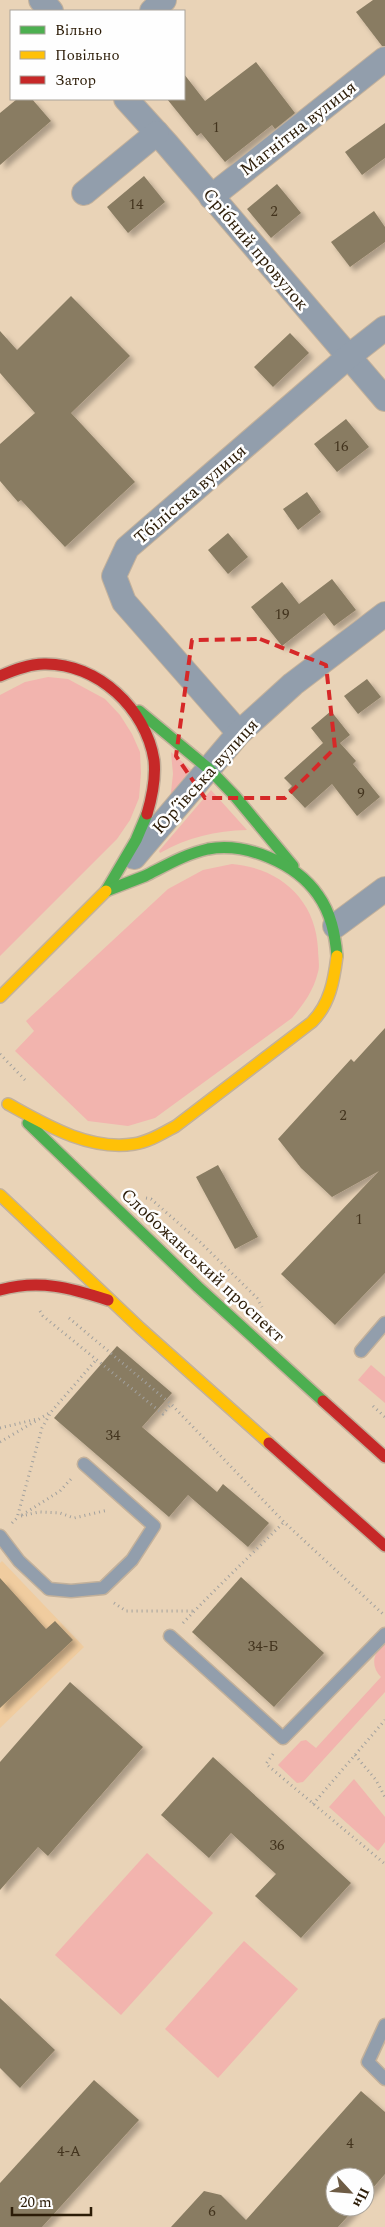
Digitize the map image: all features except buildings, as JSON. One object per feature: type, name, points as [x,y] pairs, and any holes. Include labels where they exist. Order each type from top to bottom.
[{"type":"main road","points":[[0,676],[16,669],[50,663],[85,672],[101,680],[121,695],[209,769],[234,795],[318,894],[335,926],[338,957],[334,980],[327,1002],[315,1020],[176,1126],[156,1137],[135,1144],[117,1145],[96,1142],[65,1133],[4,1100]]},
{"type":"main road","points":[[0,997],[106,891],[144,826],[151,805],[154,783],[154,756],[147,734],[137,715],[121,695]]},
{"type":"main road","points":[[106,891],[188,854],[216,848],[238,849],[256,853],[276,860],[301,876]]},
{"type":"main road","name":"Слобожанський проспект","points":[[4,1100],[198,1287],[385,1456]]},
{"type":"main road","points":[[0,1194],[112,1302],[385,1548]]},
{"type":"main road","points":[[0,1290],[32,1283],[53,1283],[112,1302]]},
{"type":"street","points":[[41,0],[50,10]]},
{"type":"street","points":[[153,10],[164,0]]},
{"type":"street","name":"Магнітна вулиця","points":[[211,197],[385,59]]},
{"type":"street","name":"Срібний провулок","points":[[127,100],[385,399]]},
{"type":"street","points":[[84,193],[157,133]]},
{"type":"street","name":"Тбіліська вулиця","points":[[239,734],[124,602],[114,576],[127,548],[348,357],[385,328]]},
{"type":"street","name":"Юрʼївська вулиця","points":[[106,891],[239,734],[293,684],[385,614]]},
{"type":"street","points":[[335,926],[385,889]]},
{"type":"lane","points":[[361,1351],[385,1323]]},
{"type":"lane","points":[[3,1532],[19,1561],[49,1589],[71,1591],[103,1588],[132,1560],[154,1526],[84,1464]]},
{"type":"lane","points":[[170,1636],[283,1738],[385,1634]]},
{"type":"lane","points":[[385,2025],[368,2062],[385,2079]]},
{"type":"path","points":[[0,1054],[28,1083]]},
{"type":"path","points":[[151,1199],[200,1242],[257,1298]]},
{"type":"path","points":[[39,1309],[43,1316],[163,1414],[171,1404]]},
{"type":"path","points":[[62,1312],[171,1404],[284,1522],[385,1616]]},
{"type":"path","points":[[19,1517],[42,1428],[51,1412],[96,1360]]},
{"type":"path","points":[[0,1442],[51,1412]]},
{"type":"path","points":[[0,1428],[40,1418]]},
{"type":"path","points":[[3,1532],[19,1517],[60,1491],[84,1464]]},
{"type":"path","points":[[19,1517],[39,1512],[74,1518],[108,1511],[119,1494]]},
{"type":"path","points":[[170,1636],[284,1522]]},
{"type":"path","points":[[119,1606],[126,1611],[194,1610]]},
{"type":"path","points":[[313,1804],[385,1720]]},
{"type":"path","points":[[283,1738],[266,1764],[385,1864]]},
{"type":"path","points":[[355,1755],[376,1780],[385,1797]]},
{"type":"highlighted area","points":[[260,639],[326,665],[335,748],[285,798],[205,798],[176,756],[192,640]]},
{"type":"shaded area","points":[[48,677],[68,679],[105,699],[120,715],[132,734],[140,752],[139,798],[130,820],[117,839],[0,956],[0,695],[25,682]]},
{"type":"shaded area","points":[[171,752],[195,773],[170,801],[173,774]]},
{"type":"shaded area","points":[[211,790],[247,830],[202,836],[170,847],[160,853],[159,851]]},
{"type":"shaded area","points":[[232,864],[265,872],[280,880],[303,902],[316,931],[318,949],[319,970],[311,991],[292,1018],[155,1118],[128,1126],[88,1121],[15,1051],[34,1031],[26,1021],[168,889],[203,870]]},
{"type":"shaded area","points":[[371,1365],[385,1377],[385,1403],[358,1380]]},
{"type":"shaded area","points":[[2,1561],[84,1647],[0,1728],[0,1563]]},
{"type":"shaded area","points":[[385,1643],[385,1692],[303,1782],[297,1783],[278,1765],[301,1741],[306,1740],[316,1748],[381,1677],[375,1668],[374,1659]]},
{"type":"shaded area","points":[[354,1779],[385,1817],[385,1842],[378,1851],[329,1807]]},
{"type":"shaded area","points":[[147,1853],[213,1913],[121,2015],[55,1955]]},
{"type":"shaded area","points":[[244,1941],[298,1989],[218,2078],[165,2029]]},
{"type":"traffic: fast","points":[[139,711],[209,769],[234,795],[293,866]]},
{"type":"traffic: fast","points":[[106,891],[136,840],[147,814]]},
{"type":"traffic: fast","points":[[106,891],[200,851],[223,848],[254,852],[269,857],[297,873],[318,895],[332,924],[337,956]]},
{"type":"traffic: fast","points":[[28,1123],[198,1287],[323,1401]]},
{"type":"traffic: slow","points":[[0,997],[106,891]]},
{"type":"traffic: slow","points":[[8,1104],[53,1128],[84,1140],[117,1145],[140,1143],[150,1139],[176,1126],[312,1022],[327,1000],[333,983],[337,956]]},
{"type":"traffic: slow","points":[[0,1195],[140,1328],[269,1443]]},
{"type":"traffic: jam","points":[[0,676],[33,665],[64,666],[83,671],[100,680],[116,692],[141,723],[149,741],[154,760],[153,787],[147,814]]},
{"type":"traffic: jam","points":[[0,1290],[28,1285],[55,1286],[108,1300]]},
{"type":"traffic: jam","points":[[323,1401],[385,1457]]},
{"type":"traffic: jam","points":[[269,1443],[385,1546]]}]
